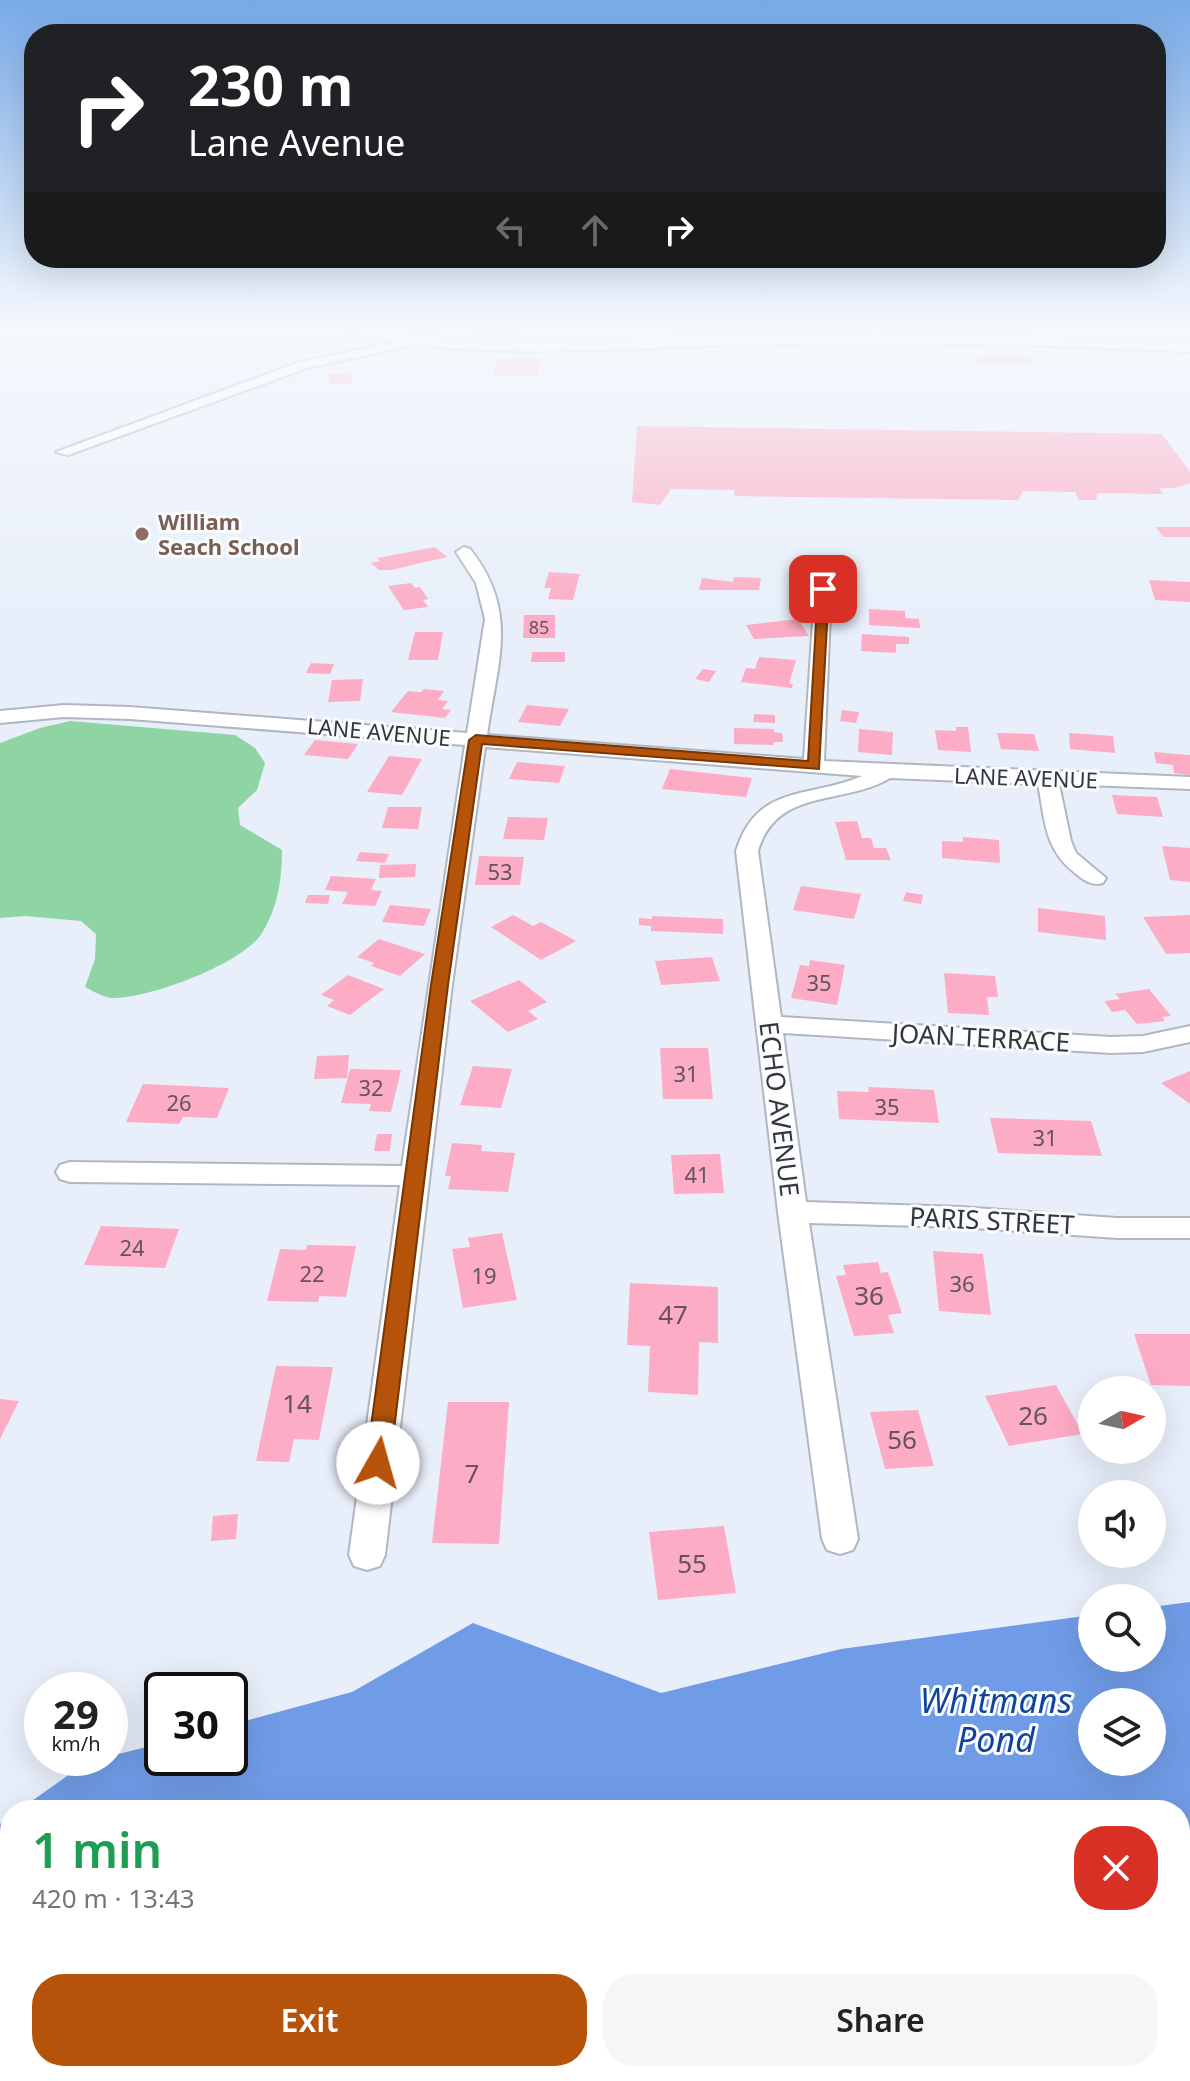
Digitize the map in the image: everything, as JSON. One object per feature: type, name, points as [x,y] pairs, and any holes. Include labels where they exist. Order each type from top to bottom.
[{"type":"street","points":[[63,452],[140,424]]},
{"type":"street","points":[[367,1555],[414,1176],[494,619],[492,597],[483,576],[464,552]]},
{"type":"street","points":[[814,766],[823,589]]},
{"type":"street","name":"LANE AVENUE","points":[[0,717],[64,711],[130,713],[889,772],[1190,783]]},
{"type":"street","name":"ECHO AVENUE","points":[[840,1539],[793,1212],[747,851],[748,839],[762,818],[787,803],[861,784],[889,772]]},
{"type":"street","points":[[1047,777],[1060,841],[1067,856],[1095,878]]},
{"type":"street","name":"JOAN TERRACE","points":[[770,1024],[1111,1045],[1143,1044],[1190,1034]]},
{"type":"street","points":[[70,1172],[414,1176]]},
{"type":"street","name":"PARIS STREET","points":[[793,1212],[1190,1228]]},
{"type":"green space","points":[[70,721],[235,735],[255,748],[265,763],[257,790],[238,808],[240,825],[282,850],[275,903],[262,933],[252,944],[216,967],[171,986],[129,997],[110,998],[85,987],[95,959],[96,934],[81,921],[25,916],[0,918],[0,743]]},
{"type":"water","name":"Whitmans Pond","points":[[1190,1602],[1190,1800],[33,1800],[67,1776],[128,1776],[128,1752],[144,1748],[144,1776],[248,1776],[248,1720],[352,1692],[473,1623],[661,1693],[841,1649],[1078,1617],[1078,1672],[1166,1672],[1166,1605]]},
{"type":"building","points":[[637,426],[1162,434],[1190,472],[1190,483],[1175,488],[1159,488],[1163,494],[1098,493],[1096,500],[1079,500],[1075,492],[1023,491],[1018,500],[735,496],[734,490],[671,489],[660,505],[632,502]]},
{"type":"building","points":[[1156,527],[1190,527],[1190,537],[1163,537]]},
{"type":"building","points":[[435,547],[447,557],[391,570],[379,570],[371,563],[380,561],[377,558]]},
{"type":"building","points":[[549,572],[580,574],[573,600],[548,599],[551,588],[544,588]]},
{"type":"building","points":[[734,577],[761,578],[759,590],[699,590],[702,578],[733,582]]},
{"type":"building","points":[[1149,580],[1190,582],[1190,602],[1155,600]]},
{"type":"building","points":[[411,583],[415,588],[420,587],[428,599],[423,600],[428,607],[404,610],[388,586]]},
{"type":"building","points":[[869,609],[905,611],[905,618],[919,619],[920,628],[869,625]]},
{"type":"building","points":[[524,615],[555,615],[555,638],[523,638]]},
{"type":"building","points":[[798,619],[809,636],[754,639],[746,625]]},
{"type":"building","points":[[415,632],[443,632],[438,660],[408,660]]},
{"type":"building","points":[[862,634],[909,637],[909,644],[896,644],[896,653],[861,651]]},
{"type":"building","points":[[532,652],[565,652],[565,662],[531,662]]},
{"type":"building","points":[[759,657],[796,660],[789,684],[793,684],[792,688],[741,682],[746,668],[755,669]]},
{"type":"building","points":[[311,663],[334,664],[330,674],[306,673]]},
{"type":"building","points":[[703,669],[716,671],[709,682],[695,679]]},
{"type":"building","points":[[363,679],[360,701],[328,702],[332,680]]},
{"type":"building","points":[[424,689],[444,691],[438,700],[448,701],[442,709],[451,710],[445,718],[391,712],[408,691],[421,692]]},
{"type":"building","points":[[527,705],[569,709],[560,726],[518,722]]},
{"type":"building","points":[[842,710],[859,712],[856,723],[840,721]]},
{"type":"building","points":[[754,714],[775,715],[775,723],[753,722]]},
{"type":"building","points":[[956,727],[968,727],[971,752],[938,750],[935,730],[956,731]]},
{"type":"building","points":[[734,728],[774,729],[774,732],[782,733],[783,742],[774,742],[773,745],[734,744]]},
{"type":"building","points":[[859,729],[893,732],[892,755],[858,752]]},
{"type":"building","points":[[997,733],[1034,734],[1039,751],[1001,749]]},
{"type":"building","points":[[1069,733],[1113,736],[1115,753],[1070,749]]},
{"type":"building","points":[[315,740],[358,744],[348,759],[304,755]]},
{"type":"building","points":[[1154,752],[1190,755],[1190,775],[1174,773],[1173,765],[1156,763]]},
{"type":"building","points":[[389,756],[422,759],[402,795],[367,792]]},
{"type":"building","points":[[517,762],[565,766],[559,783],[509,779]]},
{"type":"building","points":[[670,769],[752,778],[746,797],[662,789]]},
{"type":"building","points":[[1112,795],[1157,797],[1163,817],[1117,814]]},
{"type":"building","points":[[388,807],[422,807],[418,829],[382,828]]},
{"type":"building","points":[[508,817],[548,818],[544,840],[503,839]]},
{"type":"building","points":[[857,821],[862,838],[871,838],[874,848],[886,848],[891,860],[846,860],[835,822]]},
{"type":"building","points":[[963,837],[999,840],[1000,863],[942,858],[942,841],[963,842]]},
{"type":"building","points":[[1162,846],[1190,848],[1190,882],[1170,880]]},
{"type":"building","points":[[360,852],[389,854],[385,863],[356,861]]},
{"type":"building","points":[[479,856],[524,857],[520,885],[475,885]]},
{"type":"building","points":[[416,864],[415,877],[379,878],[380,865]]},
{"type":"building","points":[[331,876],[376,879],[371,890],[382,891],[375,906],[342,904],[348,892],[325,890]]},
{"type":"building","points":[[801,886],[861,894],[854,919],[793,910]]},
{"type":"building","points":[[906,892],[923,895],[921,904],[903,901]]},
{"type":"building","points":[[308,895],[330,895],[328,904],[305,903]]},
{"type":"building","points":[[390,905],[431,909],[424,926],[382,922]]},
{"type":"building","points":[[1038,908],[1105,916],[1106,940],[1038,932]]},
{"type":"building","points":[[513,915],[533,926],[541,922],[576,941],[541,960],[491,927]]},
{"type":"building","points":[[1190,915],[1190,953],[1166,954],[1143,917]]},
{"type":"building","points":[[652,916],[723,919],[723,934],[651,931],[651,926],[639,925],[639,918],[652,919]]},
{"type":"building","points":[[379,939],[425,954],[400,976],[371,966],[374,963],[357,957]]},
{"type":"building","points":[[712,957],[720,981],[661,985],[655,961]]},
{"type":"building","points":[[810,960],[845,965],[837,1005],[791,998],[800,965],[809,966]]},
{"type":"building","points":[[944,973],[995,976],[998,997],[987,997],[989,1015],[948,1013]]},
{"type":"building","points":[[348,975],[384,989],[350,1015],[327,1006],[334,1000],[321,995]]},
{"type":"building","points":[[519,980],[547,1002],[528,1011],[538,1019],[508,1032],[470,1001]]},
{"type":"building","points":[[1149,989],[1171,1016],[1162,1017],[1165,1021],[1137,1024],[1125,1010],[1112,1012],[1104,1001],[1120,999],[1115,994]]},
{"type":"building","points":[[660,1048],[708,1048],[713,1099],[663,1099]]},
{"type":"building","points":[[349,1055],[347,1078],[314,1079],[317,1056]]},
{"type":"building","points":[[473,1066],[512,1069],[501,1108],[460,1105]]},
{"type":"building","points":[[350,1069],[401,1070],[391,1112],[369,1111],[371,1104],[341,1103]]},
{"type":"building","points":[[1190,1071],[1190,1104],[1161,1083]]},
{"type":"building","points":[[143,1084],[229,1088],[217,1118],[183,1117],[179,1124],[126,1122]]},
{"type":"building","points":[[868,1087],[934,1090],[939,1123],[839,1119],[837,1091],[869,1092]]},
{"type":"building","points":[[990,1118],[1091,1121],[1102,1156],[998,1153]]},
{"type":"building","points":[[377,1134],[392,1134],[390,1151],[374,1151]]},
{"type":"building","points":[[452,1143],[482,1145],[481,1151],[515,1153],[508,1192],[448,1189],[451,1176],[445,1176]]},
{"type":"building","points":[[720,1154],[724,1193],[674,1194],[671,1155]]},
{"type":"building","points":[[101,1226],[179,1229],[165,1268],[84,1265]]},
{"type":"building","points":[[502,1233],[517,1300],[463,1308],[452,1249],[470,1247],[468,1238]]},
{"type":"building","points":[[307,1245],[356,1246],[346,1297],[319,1296],[318,1302],[267,1301],[280,1249],[306,1250]]},
{"type":"building","points":[[933,1251],[983,1254],[991,1315],[939,1311]]},
{"type":"building","points":[[878,1262],[881,1273],[888,1272],[902,1313],[888,1315],[894,1333],[854,1336],[836,1276],[846,1275],[843,1265]]},
{"type":"building","points":[[630,1283],[718,1287],[718,1343],[699,1342],[698,1395],[648,1392],[650,1346],[627,1345]]},
{"type":"building","points":[[1134,1334],[1190,1334],[1190,1386],[1166,1385],[1166,1376],[1148,1376]]},
{"type":"building","points":[[276,1366],[333,1367],[319,1440],[294,1439],[289,1462],[256,1461]]},
{"type":"building","points":[[1056,1385],[1078,1425],[1078,1435],[1009,1446],[985,1396]]},
{"type":"building","points":[[0,1399],[19,1401],[0,1439]]},
{"type":"building","points":[[448,1402],[509,1402],[499,1544],[432,1543]]},
{"type":"building","points":[[918,1410],[934,1466],[885,1469],[870,1412]]},
{"type":"building","points":[[238,1514],[236,1539],[211,1541],[213,1516]]},
{"type":"building","points":[[724,1526],[736,1593],[658,1600],[649,1532]]},
{"type":"place","name":"William Seach School","points":[[142,534]]},
{"type":"route","points":[[378,1463],[414,1176],[476,740],[814,766],[823,589]]}]
